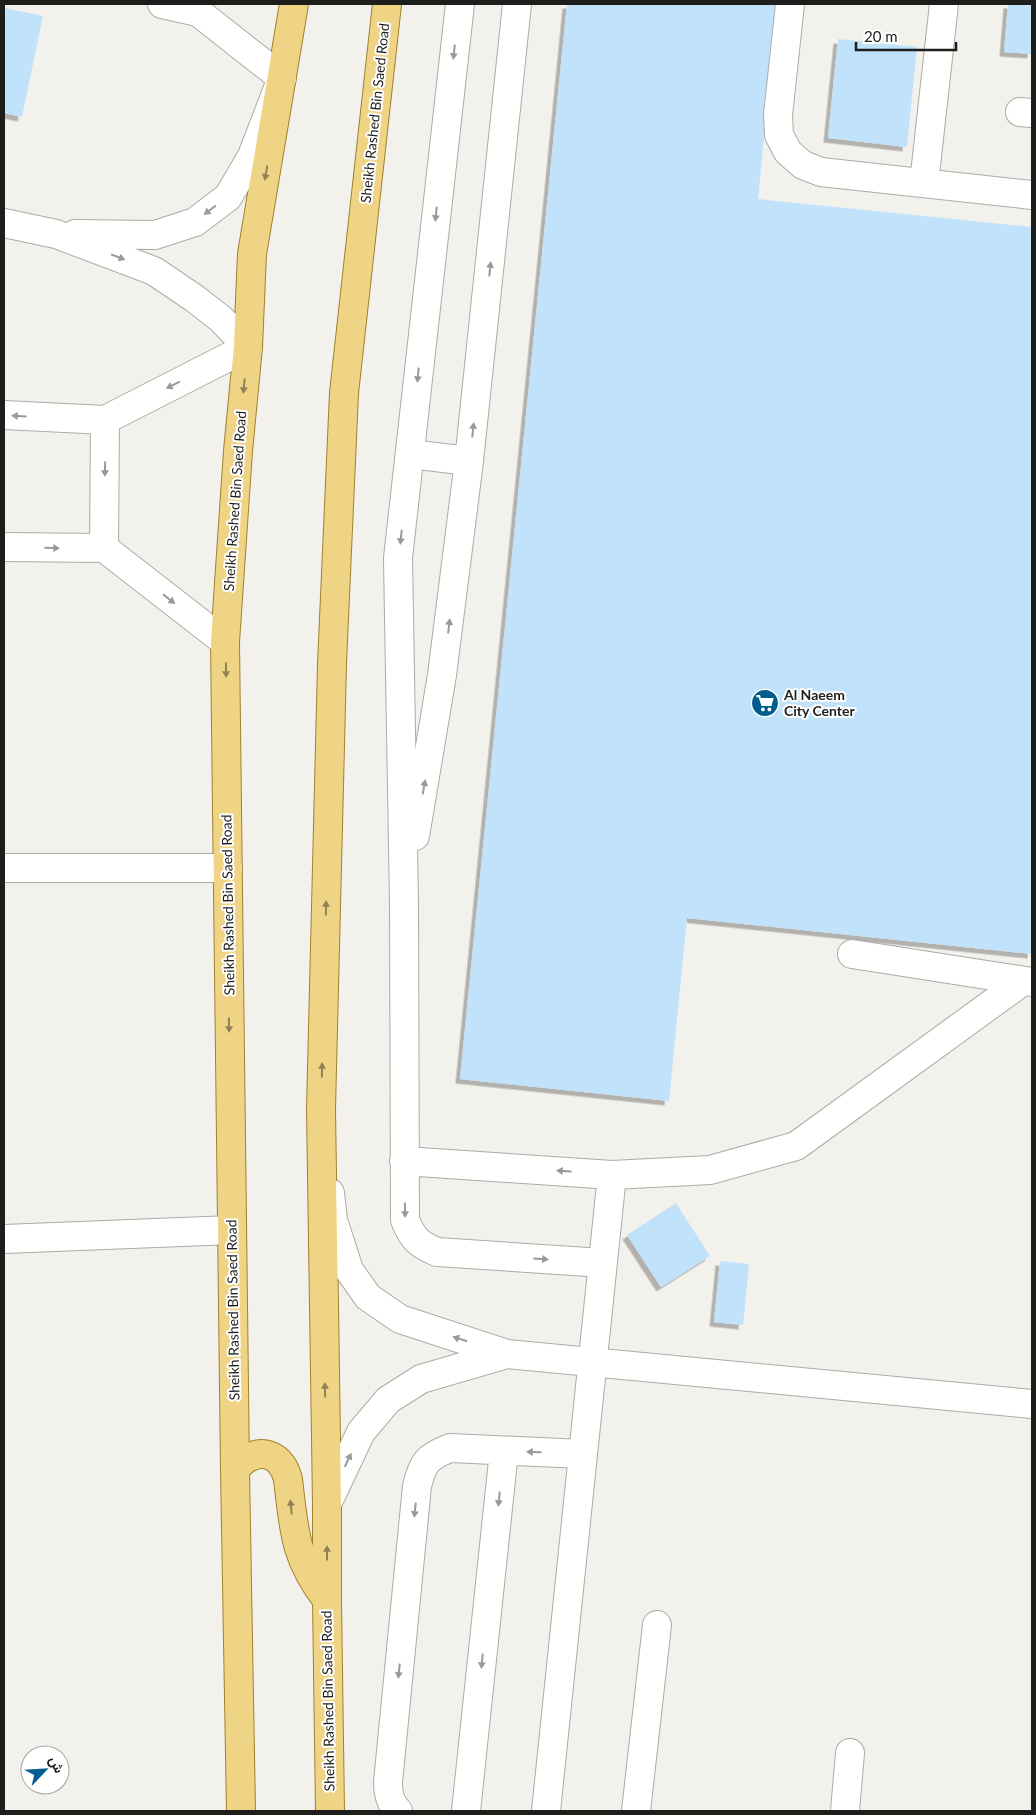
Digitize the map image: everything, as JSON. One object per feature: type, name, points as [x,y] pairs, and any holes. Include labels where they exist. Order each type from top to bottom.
[{"type":"main road","points":[[281,4],[282,78]]},
{"type":"main road","name":"Sheikh Rashed Bin Saed Road","points":[[241,1811],[225,642],[238,451],[248,347],[252,254],[294,4]]},
{"type":"main road","name":"Sheikh Rashed Bin Saed Road","points":[[333,1803],[327,1600],[321,1109],[332,664],[344,394],[386,4]]},
{"type":"main road","points":[[235,1470],[241,1461],[250,1456],[270,1455],[279,1460],[285,1469],[288,1479],[297,1545],[304,1565],[314,1584],[327,1600]]},
{"type":"street","points":[[56,234],[155,235],[195,222],[228,197],[252,156],[282,78],[195,8],[162,4]]},
{"type":"street","points":[[460,4],[398,558],[404,904],[405,1220],[412,1235],[422,1246],[438,1252],[603,1263]]},
{"type":"street","points":[[404,904],[442,675],[469,461],[518,4]]},
{"type":"street","points":[[790,4],[778,115],[779,135],[788,152],[803,165],[821,172],[1032,195]]},
{"type":"street","points":[[924,183],[944,4]]},
{"type":"street","points":[[4,223],[56,234],[154,271],[221,319],[248,347],[105,420],[4,415]]},
{"type":"street","points":[[104,548],[105,420]]},
{"type":"street","points":[[410,454],[469,461]]},
{"type":"street","points":[[4,547],[104,548],[225,642]]},
{"type":"street","points":[[4,868],[228,868]]},
{"type":"street","points":[[852,954],[1028,982]]},
{"type":"street","points":[[404,1161],[612,1174],[710,1170],[796,1146],[1028,982]]},
{"type":"street","points":[[321,1109],[333,1220],[350,1270],[368,1297],[400,1319],[507,1354],[1032,1404]]},
{"type":"street","points":[[546,1811],[612,1174]]},
{"type":"street","points":[[4,1239],[232,1230]]},
{"type":"street","points":[[327,1504],[361,1432],[388,1400],[421,1379],[507,1354]]},
{"type":"street","points":[[398,1811],[393,1806],[388,1795],[388,1782],[417,1486],[422,1467],[435,1454],[450,1448],[583,1454]]},
{"type":"street","points":[[466,1811],[504,1451]]},
{"type":"street","points":[[636,1811],[657,1625]]},
{"type":"street","points":[[845,1811],[850,1753]]},
{"type":"building","name":"Al Naeem City Center","points":[[567,4],[777,4],[758,199],[1032,227],[1032,954],[687,918],[669,1101],[460,1079]]},
{"type":"building","points":[[1008,4],[1032,4],[1032,54],[1004,52]]},
{"type":"building","points":[[4,8],[43,16],[22,117],[4,113]]},
{"type":"building","points":[[838,39],[917,47],[907,147],[828,138]]},
{"type":"building","points":[[676,1203],[710,1256],[661,1287],[627,1235]]},
{"type":"building","points":[[720,1261],[749,1264],[743,1325],[714,1322]]},
{"type":"place","name":"Al Naeem City Center","points":[[765,703]]}]
